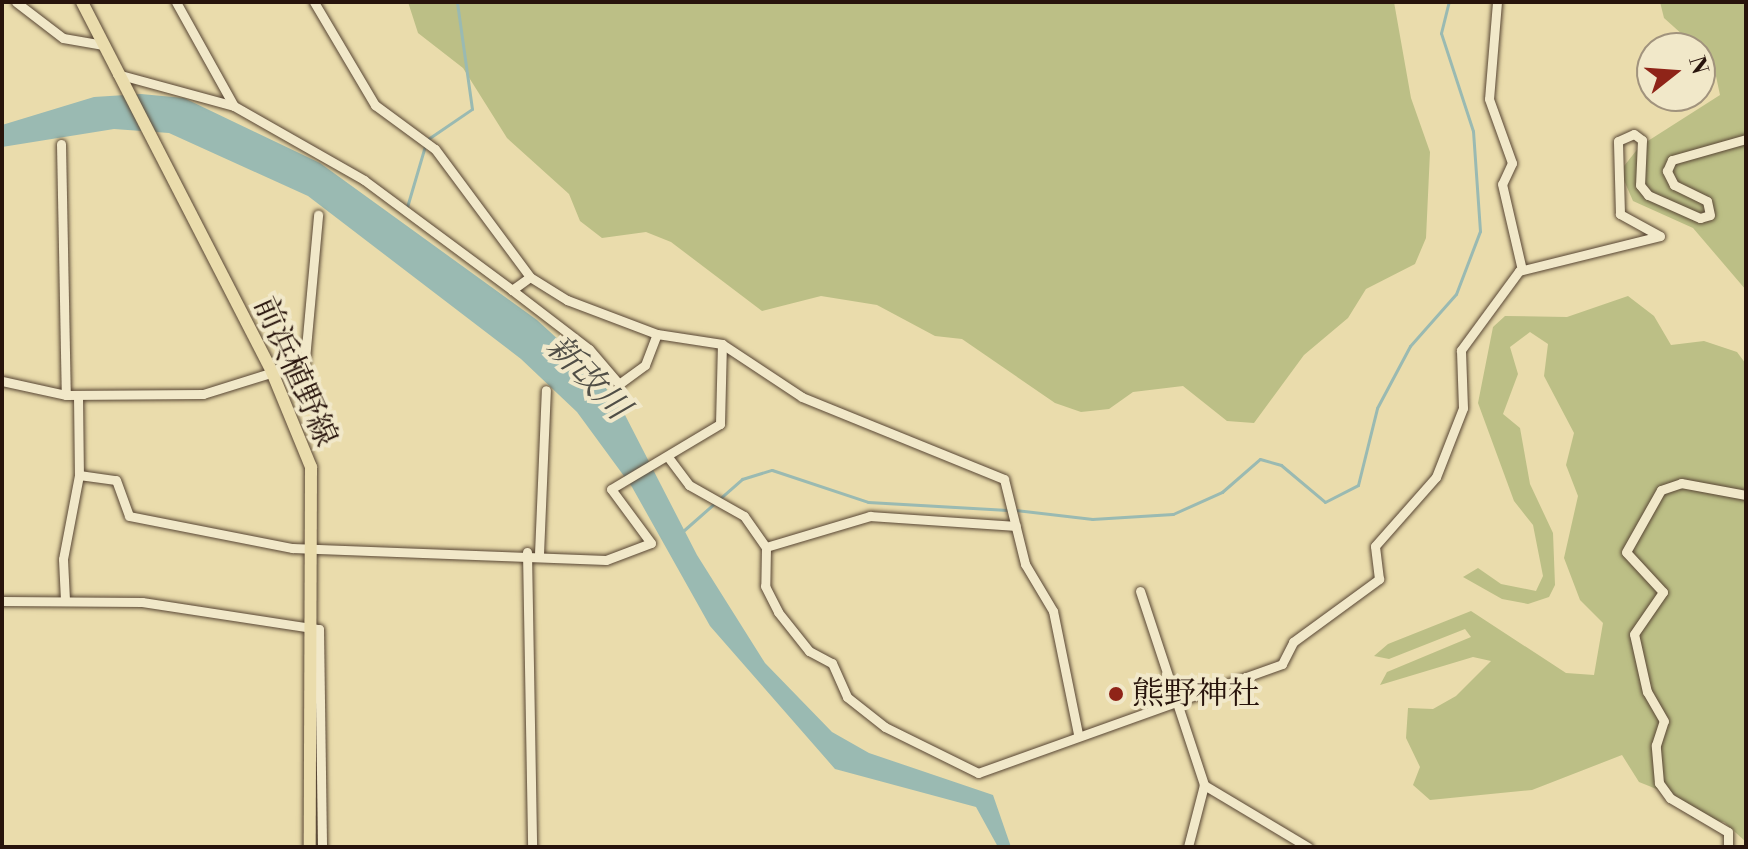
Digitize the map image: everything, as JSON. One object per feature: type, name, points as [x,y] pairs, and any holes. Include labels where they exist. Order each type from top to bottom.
[{"type":"main road","name":"前浜植野線","points":[[82,2],[272,372],[311,467],[310,847]]},
{"type":"street","points":[[16,2],[63,38],[103,45]]},
{"type":"street","points":[[176,2],[234,106]]},
{"type":"street","points":[[314,2],[375,105],[435,149],[530,277],[567,300],[657,334],[722,344],[802,397],[1004,479],[1025,564],[1053,611],[1078,734]]},
{"type":"street","points":[[1497,2],[1489,99],[1512,163],[1502,184],[1522,270]]},
{"type":"street","points":[[120,78],[234,106],[364,180],[589,349],[619,384],[645,365],[657,334]]},
{"type":"street","points":[[668,457],[689,485],[744,516],[766,547],[765,586],[778,612],[809,651],[832,663],[847,697],[885,727],[978,773],[1078,734],[1175,704],[1282,664],[1293,642],[1379,579],[1375,546],[1436,477],[1463,408],[1461,350],[1522,270],[1660,236],[1620,214],[1618,141],[1634,134],[1642,140],[1640,185],[1648,195],[1700,218],[1710,215],[1707,201],[1674,185],[1667,171],[1672,160],[1746,139]]},
{"type":"street","points":[[61,144],[66,395]]},
{"type":"street","points":[[2,381],[78,396],[203,394],[272,372],[304,370],[318,215]]},
{"type":"street","points":[[512,290],[530,277]]},
{"type":"street","points":[[79,475],[116,480],[129,516],[245,543],[312,548],[527,552],[606,560],[651,543],[611,489],[720,424],[722,344]]},
{"type":"street","points":[[539,554],[546,390]]},
{"type":"street","points":[[65,600],[63,559],[79,475],[78,396]]},
{"type":"street","points":[[1728,847],[1728,832],[1670,798],[1659,783],[1656,745],[1664,721],[1647,692],[1634,634],[1663,592],[1626,552],[1661,490],[1681,483],[1746,495]]},
{"type":"street","points":[[766,547],[870,516],[1016,526]]},
{"type":"street","points":[[527,552],[532,847]]},
{"type":"street","points":[[1140,591],[1204,785],[1188,847]]},
{"type":"street","points":[[2,601],[142,602],[319,629],[322,847]]},
{"type":"street","points":[[1204,785],[1308,847]]},
{"type":"green space","points":[[408,2],[1394,2],[1411,98],[1430,152],[1426,238],[1415,264],[1366,289],[1348,318],[1304,355],[1254,423],[1227,421],[1183,386],[1133,392],[1109,409],[1081,412],[1055,403],[962,339],[935,336],[877,305],[821,296],[762,311],[671,242],[646,232],[602,238],[580,221],[569,194],[507,138],[463,68],[418,33]]},
{"type":"green space","points":[[1660,2],[1746,2],[1746,290],[1693,228],[1633,201],[1620,171],[1640,146],[1693,112],[1716,112],[1716,98],[1720,95],[1716,76],[1716,32],[1680,32],[1664,18]]},
{"type":"green space","points":[[1628,296],[1654,316],[1671,345],[1704,341],[1737,352],[1746,364],[1746,842],[1724,822],[1692,818],[1669,794],[1639,782],[1622,755],[1532,790],[1430,800],[1413,785],[1420,767],[1406,738],[1408,708],[1433,709],[1456,696],[1491,661],[1473,657],[1380,685],[1387,672],[1471,637],[1465,629],[1389,659],[1374,656],[1388,644],[1471,611],[1566,673],[1594,675],[1603,623],[1580,600],[1564,558],[1578,496],[1566,465],[1574,433],[1544,376],[1548,344],[1530,332],[1510,347],[1518,374],[1503,414],[1520,428],[1530,484],[1553,533],[1555,585],[1549,597],[1528,604],[1502,599],[1463,577],[1478,568],[1501,584],[1536,591],[1543,576],[1533,525],[1514,501],[1478,403],[1493,327],[1505,316],[1567,317]]},
{"type":"water","name":"新改川","points":[[141,94],[184,98],[320,163],[537,320],[596,374],[625,415],[697,555],[765,663],[832,732],[869,753],[993,795],[1011,847],[998,847],[976,807],[835,769],[710,626],[632,487],[577,412],[521,359],[308,196],[169,133],[114,129],[2,147],[2,125],[94,97]]},
{"type":"waterway","points":[[428,139],[472,109],[457,2]]},
{"type":"waterway","points":[[1015,510],[1092,519],[1173,514],[1222,492],[1260,459],[1281,465],[1325,502],[1358,485],[1377,408],[1410,346],[1456,294],[1480,231],[1473,131],[1441,33],[1449,2]]},
{"type":"waterway","points":[[407,207],[425,146]]},
{"type":"waterway","points":[[683,531],[742,479],[772,470],[868,502],[1008,510]]},
{"type":"place","name":"熊野神社","points":[[1116,694]]}]
